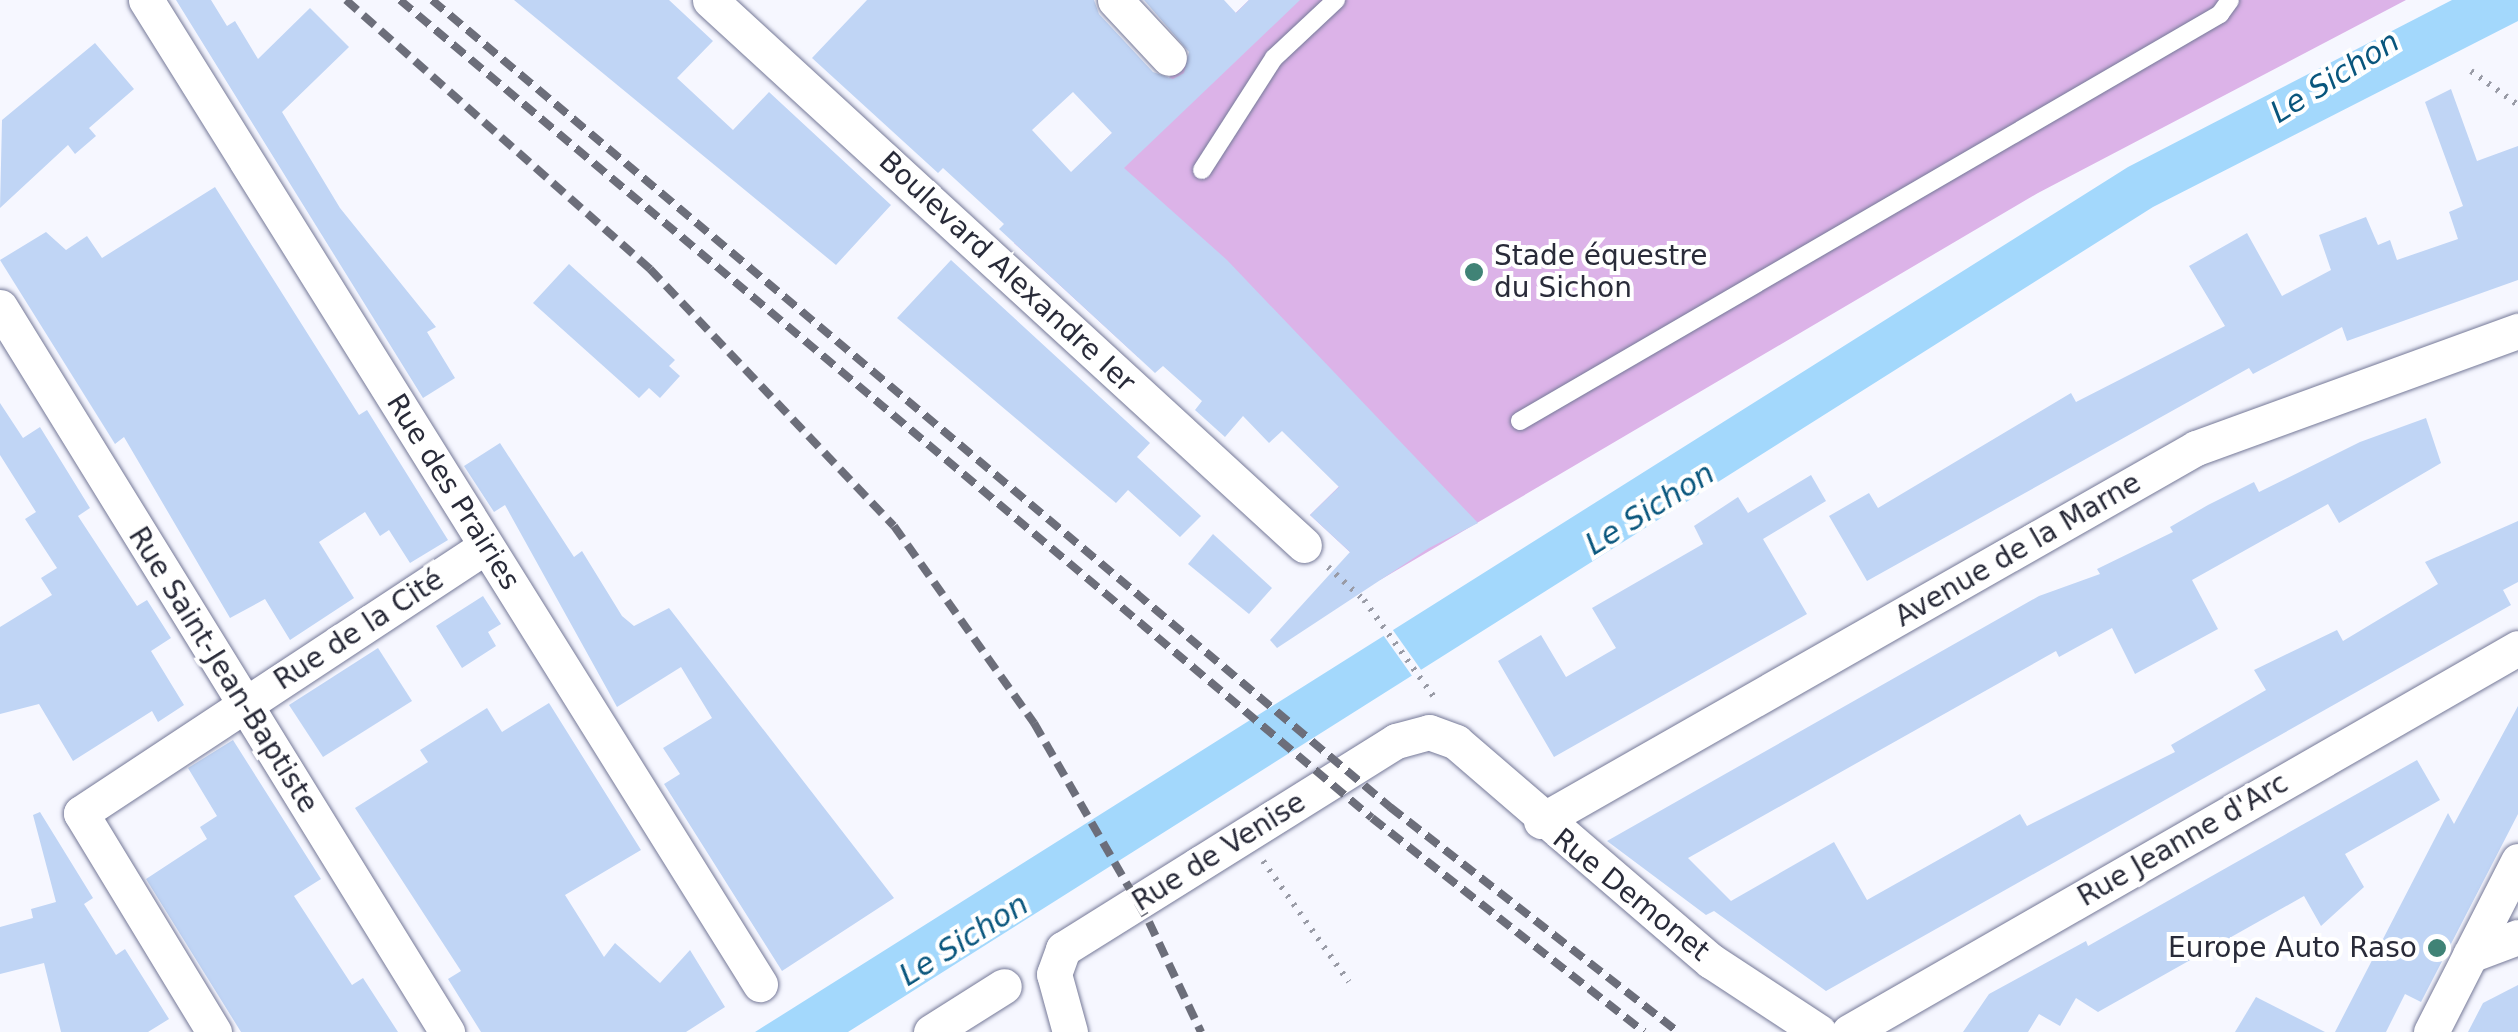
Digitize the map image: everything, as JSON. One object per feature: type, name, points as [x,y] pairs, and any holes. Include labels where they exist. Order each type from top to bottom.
[{"type":"street","name":"Rue des Prairies","points":[[146,0],[760,984]]},
{"type":"street","name":"Boulevard Alexandre Ier","points":[[710,0],[1304,544]]},
{"type":"street","points":[[1115,0],[1169,58]]},
{"type":"street","name":"Rue Saint-Jean-Baptiste","points":[[0,307],[447,1032]]},
{"type":"street","name":"Avenue de la Marne","points":[[1541,822],[2196,448],[2518,331]]},
{"type":"street","name":"Rue de la Cité","points":[[214,1032],[80,812],[486,546]]},
{"type":"street","name":"Rue Jeanne d'Arc","points":[[1848,1032],[2518,648]]},
{"type":"street","name":"Rue de Venise","points":[[1070,1032],[1054,974],[1063,949],[1396,741],[1429,732],[1456,742]]},
{"type":"street","name":"Rue Demonet","points":[[1456,742],[1541,822],[1710,961],[1820,1032]]},
{"type":"street","points":[[2432,1032],[2518,862]]},
{"type":"street","points":[[2470,955],[2518,937]]},
{"type":"street","points":[[931,1032],[1004,986]]},
{"type":"lane","points":[[1202,170],[1274,58],[1336,0]]},
{"type":"lane","points":[[1520,420],[2220,14],[2230,0]]},
{"type":"path","points":[[2471,71],[2518,105]]},
{"type":"path","points":[[1304,544],[1364,600],[1436,701]]},
{"type":"path","points":[[1244,836],[1349,982]]},
{"type":"shaded area","name":"Stade équestre du Sichon","points":[[1249,0],[2406,0],[2038,193],[1380,580],[1310,515],[1392,434],[1191,300],[1138,357],[1014,243],[1077,179],[1071,173]]},
{"type":"water","name":"Le Sichon","points":[[2452,0],[2518,0],[2518,21],[2153,207],[848,1032],[755,1032],[2128,167]]},
{"type":"pier","points":[[1390,626],[1424,674],[1415,680],[1381,632]]},
{"type":"building","points":[[176,0],[211,0],[227,26],[235,21],[258,59],[310,8],[349,47],[282,112],[340,208],[436,327],[427,332],[455,378],[423,398]]},
{"type":"building","points":[[514,0],[669,0],[713,41],[677,78],[733,130],[769,92],[891,205],[836,265]]},
{"type":"building","points":[[867,0],[1094,0],[1099,14],[1153,72],[1173,79],[1184,73],[1189,52],[1144,0],[1224,0],[1236,13],[1249,0],[1300,0],[1124,168],[1227,260],[1478,523],[1429,548],[1277,648],[1270,640],[1350,552],[1310,515],[1339,487],[1282,431],[1269,443],[1243,416],[1225,437],[1195,410],[1202,401],[1163,366],[1155,373],[999,229],[1004,224],[943,168],[938,173],[812,58]],"holes":[[[1073,92],[1112,133],[1071,172],[1032,130]]]},
{"type":"building","points":[[95,43],[134,89],[89,128],[96,136],[75,154],[68,145],[0,208],[2,120]]},
{"type":"building","points":[[2451,89],[2477,161],[2518,146],[2518,280],[2347,341],[2342,327],[2253,374],[2249,368],[1867,581],[1829,516],[1869,493],[1878,508],[2071,393],[2076,402],[2225,326],[2189,266],[2247,233],[2282,296],[2331,270],[2319,235],[2366,217],[2378,245],[2390,240],[2397,260],[2458,239],[2449,212],[2463,206],[2425,102]]},
{"type":"building","points":[[215,187],[359,415],[367,410],[448,540],[410,563],[389,530],[380,536],[365,512],[319,542],[354,598],[290,640],[265,599],[230,618],[124,437],[115,444],[0,260],[46,232],[66,250],[87,236],[102,258]]},
{"type":"building","points":[[951,260],[1150,443],[1137,457],[1201,516],[1180,537],[1128,490],[1116,503],[897,318]]},
{"type":"building","points":[[569,264],[675,360],[669,366],[680,376],[660,398],[649,388],[639,398],[533,303]]},
{"type":"building","points":[[0,403],[23,438],[40,427],[90,508],[78,516],[137,606],[147,600],[171,638],[151,651],[184,705],[158,722],[152,711],[73,761],[39,704],[0,714],[0,627],[52,595],[41,578],[57,568],[25,519],[36,512],[0,455]]},
{"type":"building","points":[[2426,418],[2441,463],[2339,523],[2328,504],[2192,580],[2218,629],[2135,674],[2112,628],[2059,657],[2056,651],[1688,858],[1731,901],[1834,842],[1867,900],[2020,814],[2027,826],[2175,752],[2171,745],[2266,690],[2254,670],[2337,630],[2343,641],[2438,584],[2425,562],[2518,521],[2518,582],[2503,590],[2511,605],[1826,991],[1714,911],[1706,915],[1607,841],[2039,596],[2100,574],[2097,569],[2173,532],[2170,527],[2208,505],[2254,482],[2259,492],[2360,442]]},
{"type":"building","points":[[500,443],[574,557],[582,551],[622,616],[634,626],[669,608],[894,898],[782,971],[664,784],[680,774],[663,748],[712,718],[681,667],[617,707],[505,505],[494,512],[464,466]]},
{"type":"building","points":[[1811,475],[1826,501],[1763,539],[1807,614],[1554,757],[1498,661],[1541,635],[1566,677],[1616,648],[1592,608],[1703,544],[1694,526],[1738,497],[1748,513]]},
{"type":"building","points":[[1213,534],[1272,588],[1249,614],[1188,564]]},
{"type":"building","points":[[483,596],[501,624],[488,632],[496,646],[462,668],[436,626]]},
{"type":"building","points":[[378,648],[412,701],[323,757],[289,705]]},
{"type":"building","points":[[549,703],[641,850],[565,895],[604,957],[615,943],[660,983],[690,950],[725,1007],[686,1032],[481,1032],[448,979],[461,971],[355,808],[428,762],[420,750],[487,708],[502,732]]},
{"type":"building","points":[[2518,706],[2518,814],[2421,1002],[2405,994],[2386,1032],[2335,1032],[2448,813],[2454,824]]},
{"type":"building","points":[[233,740],[321,879],[294,896],[352,985],[363,978],[398,1032],[241,1032],[146,879],[207,839],[200,827],[217,816],[188,768]]},
{"type":"building","points":[[2417,760],[2440,800],[2345,854],[2364,887],[2321,926],[2304,896],[2098,1012],[2076,998],[2060,1026],[2039,1014],[2028,1032],[1963,1032],[1989,994],[2086,941],[2088,946]]},
{"type":"building","points":[[40,812],[93,898],[84,904],[116,955],[125,949],[169,1019],[148,1032],[61,1032],[44,963],[0,974],[0,927],[33,918],[31,909],[56,902],[33,815]]},
{"type":"building","points":[[2518,985],[2518,1032],[2468,1032],[2483,1003]]},
{"type":"building","points":[[2256,997],[2325,1032],[2235,1032]]},
{"type":"railway","points":[[346,0],[650,269],[894,526],[1034,723],[1149,922],[1201,1032]]},
{"type":"railway","points":[[400,0],[1372,818],[1644,1032]]},
{"type":"railway","points":[[432,0],[1390,807],[1678,1032]]},
{"type":"place","name":"Stade équestre du Sichon","points":[[1474,272]]},
{"type":"place","name":"Europe Auto Raso","points":[[2437,948]]}]
